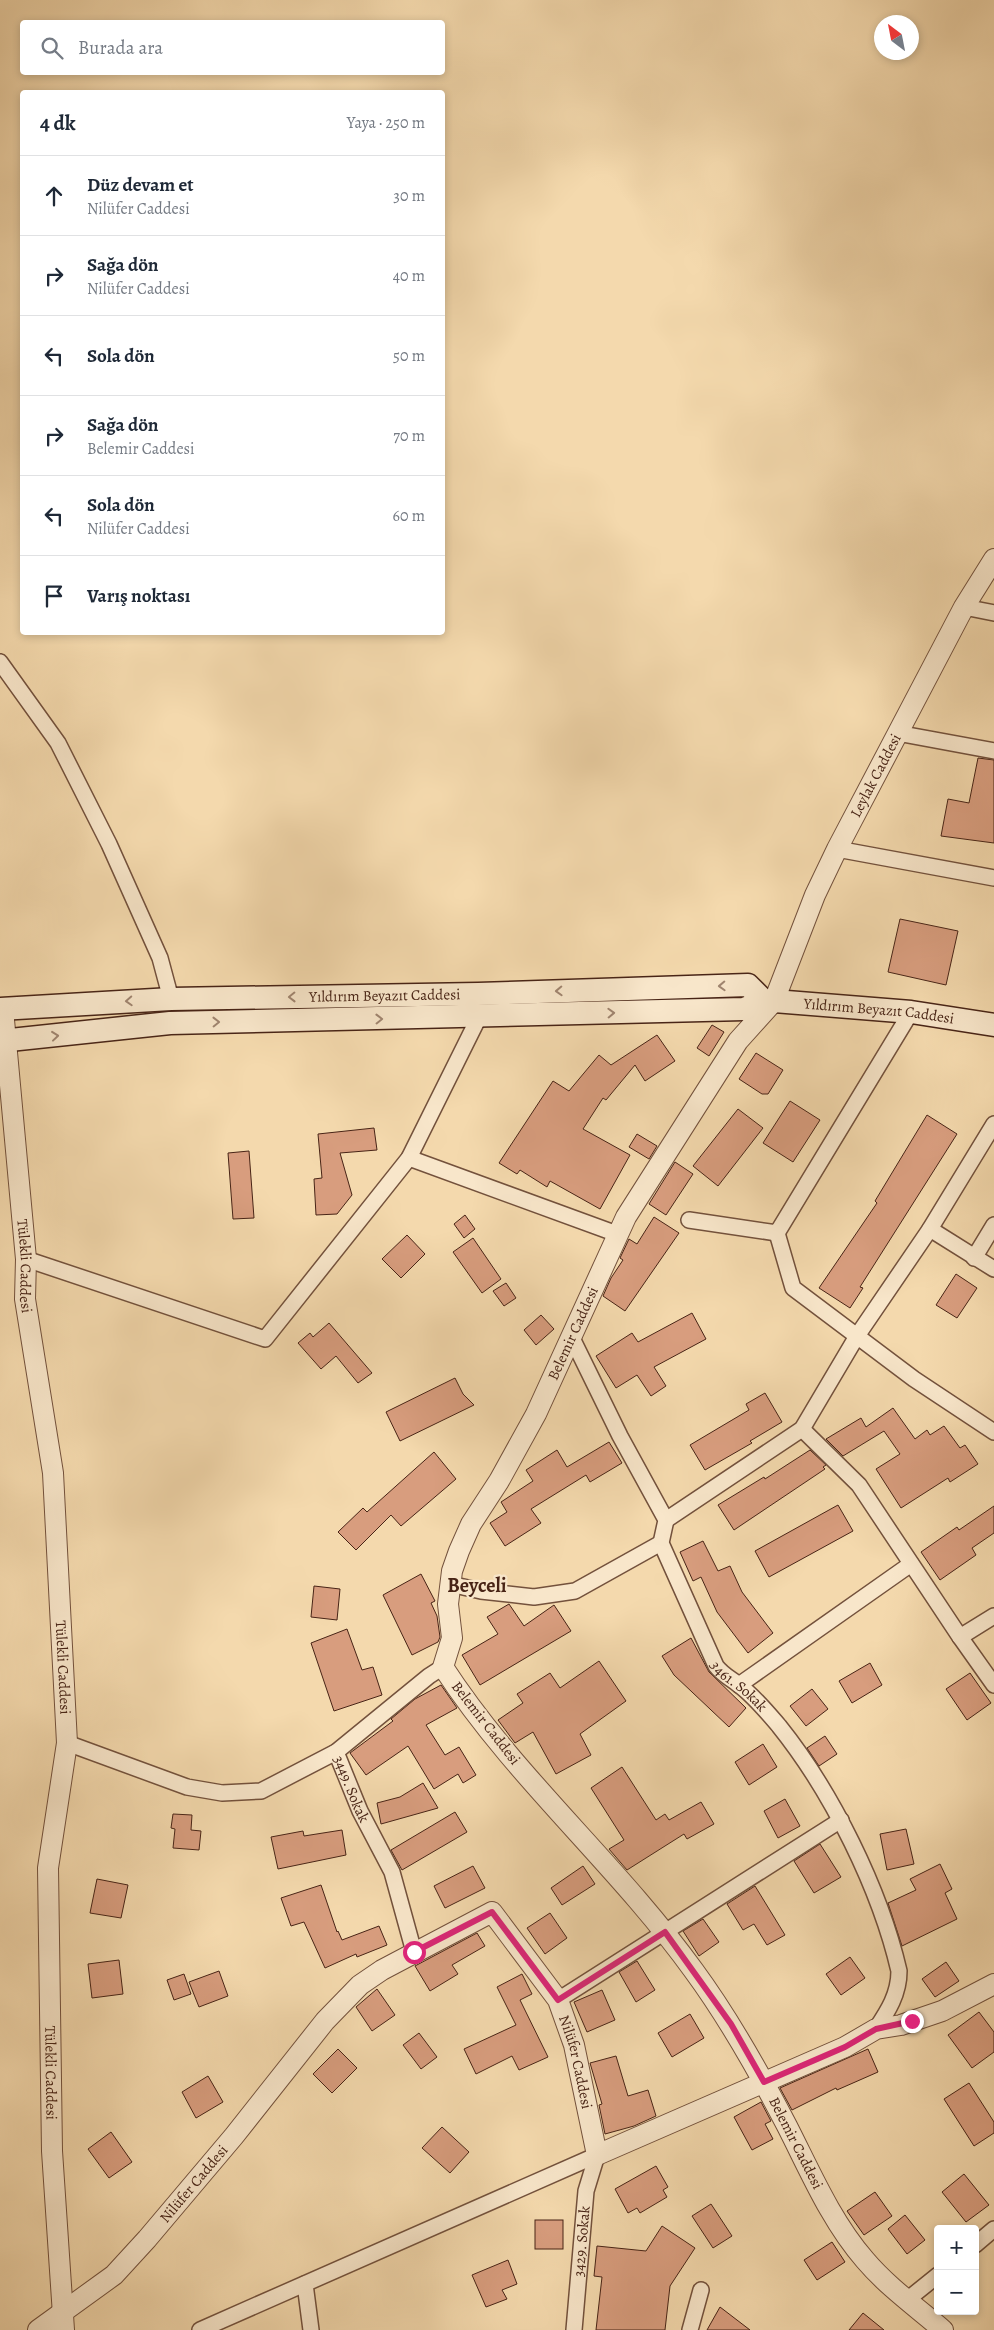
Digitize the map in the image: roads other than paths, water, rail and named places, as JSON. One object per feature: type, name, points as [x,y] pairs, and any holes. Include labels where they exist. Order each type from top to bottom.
[{"type":"main road","name":"Yıldırım Beyazıt Caddesi","points":[[1,1009],[171,999],[468,994],[748,985],[769,1001]]},
{"type":"main road","name":"Yıldırım Beyazıt Caddesi","points":[[3,1041],[170,1023],[479,1017],[744,1009],[769,1001],[911,1012],[994,1025]]},
{"type":"street","name":"Leylak Caddesi","points":[[769,1001],[837,849],[964,607],[994,559]]},
{"type":"street","points":[[964,607],[994,613]]},
{"type":"street","points":[[0,662],[58,743],[109,844],[160,958],[171,999]]},
{"type":"street","points":[[897,734],[994,751]]},
{"type":"street","points":[[837,849],[994,878]]},
{"type":"street","name":"Belemir Caddesi","points":[[769,1001],[738,1041],[646,1183],[617,1234],[519,1447],[471,1524],[459,1551],[450,1584],[448,1604],[452,1638],[444,1667],[470,1708],[504,1750],[597,1852],[665,1932],[731,2024],[764,2082],[828,2206],[846,2235],[865,2260],[907,2300],[943,2330]]},
{"type":"street","name":"Tülekli Caddesi","points":[[1,1009],[26,1259],[25,1299],[52,1473],[67,1743],[48,1868],[52,2150],[63,2321]]},
{"type":"street","points":[[911,1012],[777,1233],[793,1288],[914,1379],[994,1432]]},
{"type":"street","points":[[26,1259],[265,1339],[408,1158],[479,1017]]},
{"type":"street","points":[[666,1520],[802,1429],[857,1336],[930,1228],[994,1124]]},
{"type":"street","points":[[408,1158],[617,1234]]},
{"type":"street","points":[[690,1220],[777,1233]]},
{"type":"street","points":[[974,1258],[994,1225]]},
{"type":"street","points":[[930,1228],[974,1258],[994,1269]]},
{"type":"street","points":[[450,1584],[481,1591],[534,1597],[575,1591],[662,1542],[666,1520],[620,1436],[571,1336]]},
{"type":"street","points":[[802,1429],[858,1485],[960,1638],[994,1685]]},
{"type":"street","name":"3461. Sokak","points":[[662,1542],[716,1666],[724,1676],[739,1685],[758,1702],[780,1728],[841,1820],[875,1900],[899,1971],[899,1983],[895,1996],[876,2029]]},
{"type":"street","points":[[739,1685],[911,1564]]},
{"type":"street","points":[[960,1638],[994,1616]]},
{"type":"street","name":"3449. Sokak","points":[[414,1952],[392,1872],[370,1832],[336,1752],[429,1676],[444,1667]]},
{"type":"street","points":[[67,1743],[187,1786],[222,1793],[261,1791],[336,1752]]},
{"type":"street","points":[[558,2000],[841,1820]]},
{"type":"street","name":"Nilüfer Caddesi","points":[[38,2330],[63,2321],[114,2275],[234,2136],[339,2004],[360,1985],[414,1952],[492,1912],[558,2000],[574,2045],[597,2155]]},
{"type":"street","points":[[200,2330],[845,2047],[876,2029],[901,2025],[942,2011],[994,1984]]},
{"type":"street","name":"3429. Sokak","points":[[574,2330],[586,2191],[597,2155]]},
{"type":"street","points":[[979,2241],[994,2229]]},
{"type":"street","points":[[907,2300],[934,2278]]},
{"type":"street","points":[[306,2284],[311,2330]]},
{"type":"street","points":[[690,2330],[701,2290]]},
{"type":"district","name":"Beyceli","points":[[477,1585]]}]
